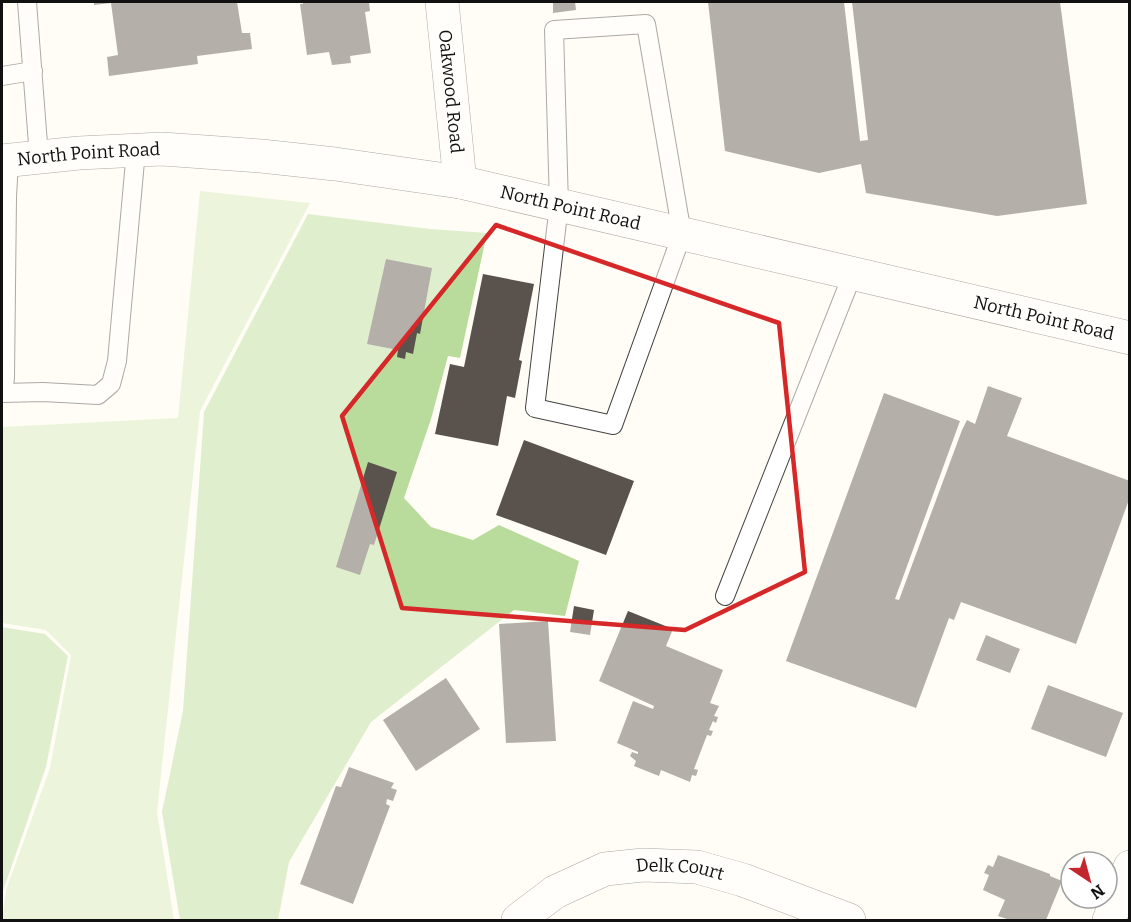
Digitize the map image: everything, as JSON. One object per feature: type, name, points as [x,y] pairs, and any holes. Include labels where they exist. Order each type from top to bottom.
[{"type":"street","name":"Oakwood Road","points":[[442,2],[460,182]]},
{"type":"street","name":"North Point Road","points":[[17,159],[162,149],[335,164],[460,182],[1130,338]]},
{"type":"street","name":"Delk Court","points":[[518,921],[555,892],[605,869],[643,865],[698,867],[743,880],[849,921]]},
{"type":"street","points":[[1109,921],[1130,867]]},
{"type":"lane","points":[[27,2],[33,71],[17,159],[7,197],[5,378],[2,393],[43,392],[98,395],[111,384],[117,361],[136,150]]},
{"type":"lane","points":[[646,24],[682,234],[613,425],[535,408],[559,205],[554,30],[646,24]]},
{"type":"lane","points":[[2,76],[33,71]]},
{"type":"lane","points":[[725,596],[853,273]]},
{"type":"highlighted area","points":[[496,225],[779,323],[805,572],[685,630],[402,608],[342,416]]},
{"type":"green space","points":[[200,191],[310,203],[200,411],[157,812],[174,920],[2,920],[6,890],[50,768],[71,655],[46,630],[2,623],[2,427],[178,418]]},
{"type":"green space","points":[[308,214],[430,229],[487,233],[460,358],[448,356],[431,419],[404,498],[431,527],[473,540],[499,525],[579,561],[565,616],[514,610],[371,722],[289,862],[278,920],[180,920],[162,812],[183,711],[204,412]]},
{"type":"green space","points":[[2,627],[45,634],[68,656],[46,767],[2,894]]},
{"type":"building","points":[[94,2],[237,2],[242,33],[250,33],[252,49],[197,56],[198,64],[109,76],[107,57],[118,55],[111,3],[94,5]]},
{"type":"building","points":[[303,2],[369,2],[370,11],[365,12],[371,53],[350,56],[351,63],[332,65],[329,52],[307,55],[300,4]]},
{"type":"building","points":[[553,2],[575,2],[576,10],[553,13]]},
{"type":"building","points":[[708,2],[844,2],[860,141],[868,140],[852,2],[1060,2],[1087,204],[997,216],[866,193],[861,164],[819,173],[725,151]]},
{"type":"building","points":[[386,259],[432,268],[420,334],[417,333],[413,354],[406,352],[405,359],[397,357],[398,350],[367,344]]},
{"type":"building","points":[[483,274],[534,284],[519,360],[522,361],[515,398],[507,396],[498,446],[435,434],[450,364],[464,367]]},
{"type":"building","points":[[988,386],[1022,398],[1007,436],[1130,481],[1130,497],[1076,644],[961,602],[954,620],[949,618],[916,708],[786,661],[884,393],[960,421],[895,599],[899,600],[962,430],[967,420],[975,424]]},
{"type":"building","points":[[524,440],[634,481],[606,555],[496,515]]},
{"type":"building","points":[[368,462],[397,472],[374,545],[370,544],[360,575],[336,567]]},
{"type":"building","points":[[574,606],[594,610],[590,635],[570,632]]},
{"type":"building","points":[[628,611],[673,629],[666,646],[723,670],[710,703],[719,706],[714,716],[718,717],[716,723],[713,721],[709,730],[713,731],[711,736],[707,735],[694,769],[698,770],[696,776],[692,775],[690,782],[661,770],[659,776],[634,766],[636,761],[630,756],[632,752],[638,754],[638,752],[617,743],[633,701],[653,709],[654,706],[599,681]]},
{"type":"building","points":[[548,621],[556,741],[506,743],[499,624]]},
{"type":"building","points":[[986,635],[1020,649],[1010,673],[976,660]]},
{"type":"building","points":[[446,678],[480,729],[416,771],[383,720]]},
{"type":"building","points":[[1048,685],[1123,713],[1106,757],[1031,729]]},
{"type":"building","points":[[349,767],[394,783],[391,788],[397,790],[393,801],[387,799],[386,804],[390,806],[353,904],[300,884],[336,786],[341,787]]},
{"type":"building","points":[[998,855],[1050,874],[1059,880],[1059,888],[1046,920],[1010,920],[998,916],[1005,900],[983,890],[989,875],[984,873],[988,865],[993,867]]}]
